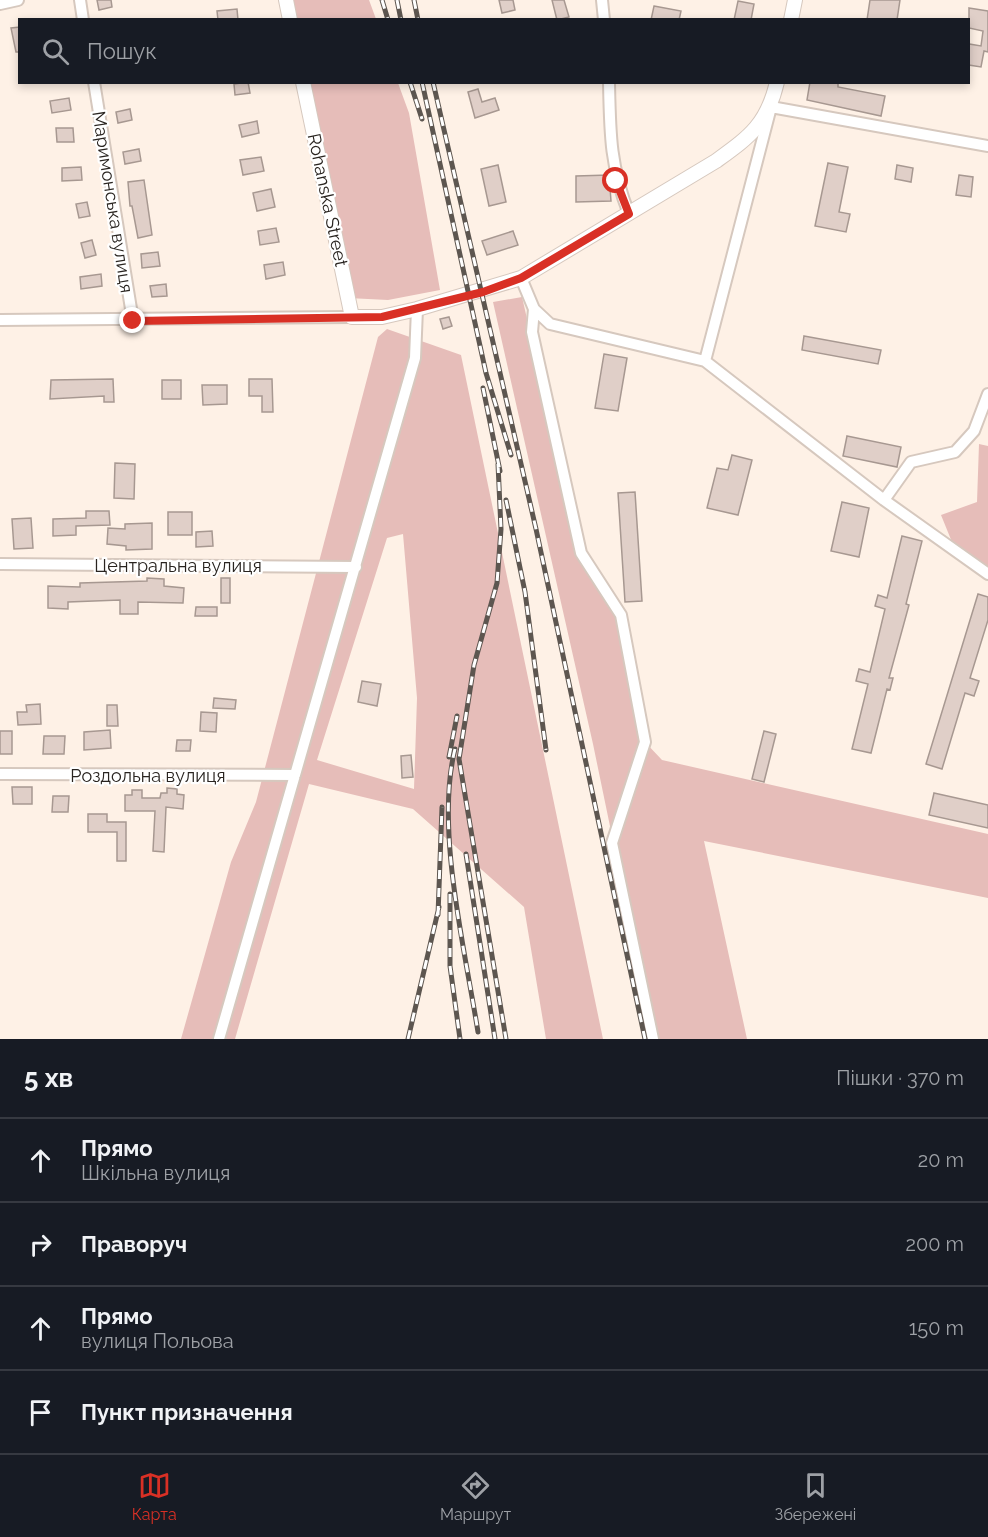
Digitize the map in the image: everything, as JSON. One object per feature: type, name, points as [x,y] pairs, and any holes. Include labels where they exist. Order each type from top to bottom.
[{"type":"street","points":[[0,4],[18,0]]},
{"type":"street","points":[[80,0],[83,18]]},
{"type":"street","points":[[286,0],[290,18]]},
{"type":"street","points":[[602,0],[604,18]]},
{"type":"street","points":[[790,18],[795,0]]},
{"type":"street","name":"Маримонська вулиця","points":[[94,84],[133,321]]},
{"type":"street","name":"Rohanska Street","points":[[303,84],[352,317]]},
{"type":"street","points":[[609,84],[611,151],[616,181],[629,214]]},
{"type":"street","points":[[705,361],[777,84]]},
{"type":"street","points":[[0,320],[133,321],[382,317],[483,292],[521,278],[716,161],[745,140],[771,107]]},
{"type":"street","points":[[771,107],[988,146]]},
{"type":"street","points":[[521,278],[534,309],[550,324],[705,361],[884,500],[988,574]]},
{"type":"street","points":[[219,1039],[415,358],[417,309]]},
{"type":"street","points":[[534,309],[532,332],[581,553],[621,615],[645,742],[612,843],[653,1039]]},
{"type":"street","points":[[884,500],[911,462],[955,452],[974,432],[988,394]]},
{"type":"street","name":"Центральна вулиця","points":[[0,564],[356,567]]},
{"type":"street","name":"Роздольна вулиця","points":[[0,774],[295,775]]},
{"type":"shaded area","points":[[286,0],[369,0],[376,18],[290,18]]},
{"type":"shaded area","points":[[303,84],[398,84],[409,113],[440,290],[388,300],[348,298]]},
{"type":"shaded area","points":[[522,297],[581,553],[621,615],[645,742],[662,760],[988,834],[988,898],[704,841],[747,1039],[654,1039],[593,744],[493,302]]},
{"type":"shaded area","points":[[387,329],[461,355],[603,1039],[546,1039],[524,907],[413,809],[309,784],[235,1039],[181,1039],[231,862],[256,802],[378,337]],"holes":[[[403,534],[417,698],[414,789],[317,760],[387,538]]]},
{"type":"shaded area","points":[[979,444],[988,446],[988,574],[954,547],[941,515],[977,502]]},
{"type":"building","points":[[97,0],[111,0],[112,7],[99,10]]},
{"type":"building","points":[[499,0],[513,0],[515,10],[502,13]]},
{"type":"building","points":[[552,0],[564,0],[569,17],[556,18]]},
{"type":"building","points":[[870,0],[900,0],[897,18],[867,18]]},
{"type":"building","points":[[738,1],[754,4],[751,18],[734,18]]},
{"type":"building","points":[[654,6],[681,11],[679,18],[651,18]]},
{"type":"building","points":[[969,8],[988,11],[988,52],[984,51],[981,67],[970,65],[970,44],[981,46],[983,31],[970,28]]},
{"type":"building","points":[[237,9],[238,18],[218,18],[217,11]]},
{"type":"building","points":[[18,27],[18,52],[16,52],[11,28]]},
{"type":"building","points":[[234,84],[248,84],[250,93],[235,95]]},
{"type":"building","points":[[810,84],[838,84],[838,87],[885,96],[881,116],[807,100]]},
{"type":"building","points":[[478,89],[482,102],[495,98],[499,110],[475,118],[468,92]]},
{"type":"building","points":[[69,98],[71,110],[52,113],[50,101]]},
{"type":"building","points":[[130,109],[132,120],[118,123],[116,112]]},
{"type":"building","points":[[257,121],[259,133],[242,137],[239,125]]},
{"type":"building","points":[[56,128],[73,128],[74,142],[57,142]]},
{"type":"building","points":[[139,149],[141,161],[125,164],[123,152]]},
{"type":"building","points":[[261,157],[264,171],[243,175],[240,160]]},
{"type":"building","points":[[828,163],[848,167],[839,212],[850,214],[846,232],[815,226]]},
{"type":"building","points":[[498,165],[506,202],[489,206],[481,169]]},
{"type":"building","points":[[897,165],[913,168],[911,182],[895,179]]},
{"type":"building","points":[[81,167],[82,180],[62,181],[62,168]]},
{"type":"building","points":[[609,175],[611,201],[576,202],[576,176]]},
{"type":"building","points":[[959,175],[973,177],[971,197],[956,195]]},
{"type":"building","points":[[144,180],[152,235],[138,238],[132,206],[130,206],[128,182]]},
{"type":"building","points":[[271,189],[275,207],[257,211],[253,193]]},
{"type":"building","points":[[87,202],[90,216],[79,218],[76,204]]},
{"type":"building","points":[[276,228],[279,242],[260,245],[258,231]]},
{"type":"building","points":[[513,231],[518,245],[487,255],[482,241]]},
{"type":"building","points":[[92,240],[96,255],[85,258],[81,243]]},
{"type":"building","points":[[158,252],[160,266],[142,268],[141,254]]},
{"type":"building","points":[[283,262],[285,275],[266,279],[264,265]]},
{"type":"building","points":[[101,274],[102,286],[81,289],[80,277]]},
{"type":"building","points":[[166,284],[167,296],[152,297],[150,286]]},
{"type":"building","points":[[449,317],[452,326],[443,329],[440,319]]},
{"type":"building","points":[[804,336],[881,350],[878,364],[802,350]]},
{"type":"building","points":[[604,354],[627,358],[618,411],[595,408]]},
{"type":"building","points":[[113,379],[114,402],[104,402],[104,396],[50,399],[51,380]]},
{"type":"building","points":[[249,379],[272,379],[273,412],[262,412],[262,396],[249,396]]},
{"type":"building","points":[[162,380],[181,380],[181,399],[162,399]]},
{"type":"building","points":[[202,385],[227,385],[227,404],[203,405]]},
{"type":"building","points":[[847,436],[901,447],[897,467],[843,456]]},
{"type":"building","points":[[732,455],[752,460],[738,515],[707,508],[717,468],[728,470]]},
{"type":"building","points":[[115,463],[135,464],[134,499],[114,498]]},
{"type":"building","points":[[635,492],[642,601],[625,602],[618,493]]},
{"type":"building","points":[[842,502],[869,508],[859,557],[831,551]]},
{"type":"building","points":[[86,511],[109,511],[110,525],[76,526],[76,535],[53,536],[53,519],[86,518]]},
{"type":"building","points":[[168,512],[192,512],[192,535],[168,535]]},
{"type":"building","points":[[31,518],[33,548],[14,549],[12,519]]},
{"type":"building","points":[[152,523],[152,549],[126,550],[126,546],[107,544],[108,528],[125,529],[125,524]]},
{"type":"building","points":[[212,531],[213,546],[196,547],[196,532]]},
{"type":"building","points":[[902,536],[922,541],[906,604],[909,605],[889,678],[893,678],[890,690],[887,689],[871,753],[852,749],[868,684],[856,681],[859,669],[870,672],[885,609],[875,606],[878,595],[887,598]]},
{"type":"building","points":[[147,578],[164,579],[164,586],[184,588],[183,603],[138,602],[138,614],[120,614],[120,600],[68,602],[68,609],[48,608],[48,586],[80,587],[80,583],[147,581]]},
{"type":"building","points":[[221,578],[230,578],[230,603],[221,603]]},
{"type":"building","points":[[978,594],[988,597],[988,620],[970,678],[979,681],[974,696],[965,693],[942,769],[926,764]]},
{"type":"building","points":[[196,607],[217,607],[217,616],[195,616]]},
{"type":"building","points":[[362,681],[381,684],[377,706],[358,702]]},
{"type":"building","points":[[214,698],[236,700],[235,709],[213,708]]},
{"type":"building","points":[[40,704],[41,724],[18,725],[17,712],[27,712],[26,705]]},
{"type":"building","points":[[107,705],[117,705],[118,726],[107,726]]},
{"type":"building","points":[[201,712],[217,713],[216,732],[200,731]]},
{"type":"building","points":[[110,730],[111,748],[84,750],[84,732]]},
{"type":"building","points":[[0,731],[12,731],[12,754],[0,754]]},
{"type":"building","points":[[764,731],[776,734],[764,782],[752,779]]},
{"type":"building","points":[[44,736],[65,736],[64,754],[43,754]]},
{"type":"building","points":[[177,740],[191,740],[190,751],[176,751]]},
{"type":"building","points":[[411,755],[413,777],[402,778],[401,756]]},
{"type":"building","points":[[12,787],[32,787],[32,804],[13,804]]},
{"type":"building","points":[[167,788],[177,789],[177,794],[184,795],[183,809],[166,807],[164,852],[153,851],[155,811],[125,811],[125,795],[132,795],[132,790],[142,790],[142,798],[160,798],[161,793],[167,793]]},
{"type":"building","points":[[934,793],[988,805],[988,828],[929,815]]},
{"type":"building","points":[[53,796],[69,796],[68,812],[52,812]]},
{"type":"building","points":[[88,814],[107,814],[107,822],[126,822],[126,861],[117,861],[117,832],[88,832]]},
{"type":"railway","points":[[382,0],[387,18]]},
{"type":"railway","points":[[397,0],[401,18]]},
{"type":"railway","points":[[414,0],[418,18]]},
{"type":"railway","points":[[411,84],[422,119]]},
{"type":"railway","points":[[422,84],[486,373],[511,455]]},
{"type":"railway","points":[[433,84],[536,529],[645,1039]]},
{"type":"railway","points":[[483,388],[500,471]]},
{"type":"railway","points":[[498,464],[501,529],[497,583],[474,665],[459,759],[506,1039]]},
{"type":"railway","points":[[506,500],[525,592],[546,750]]},
{"type":"railway","points":[[449,757],[457,716]]},
{"type":"railway","points":[[455,749],[448,815],[450,852],[478,1032]]},
{"type":"railway","points":[[438,915],[442,807]]},
{"type":"railway","points":[[466,854],[495,1039]]},
{"type":"railway","points":[[450,894],[450,966],[460,1039]]},
{"type":"railway","points":[[408,1039],[439,907]]},
{"type":"route","points":[[133,321],[382,317],[483,292],[521,278],[629,214],[616,181]]}]
